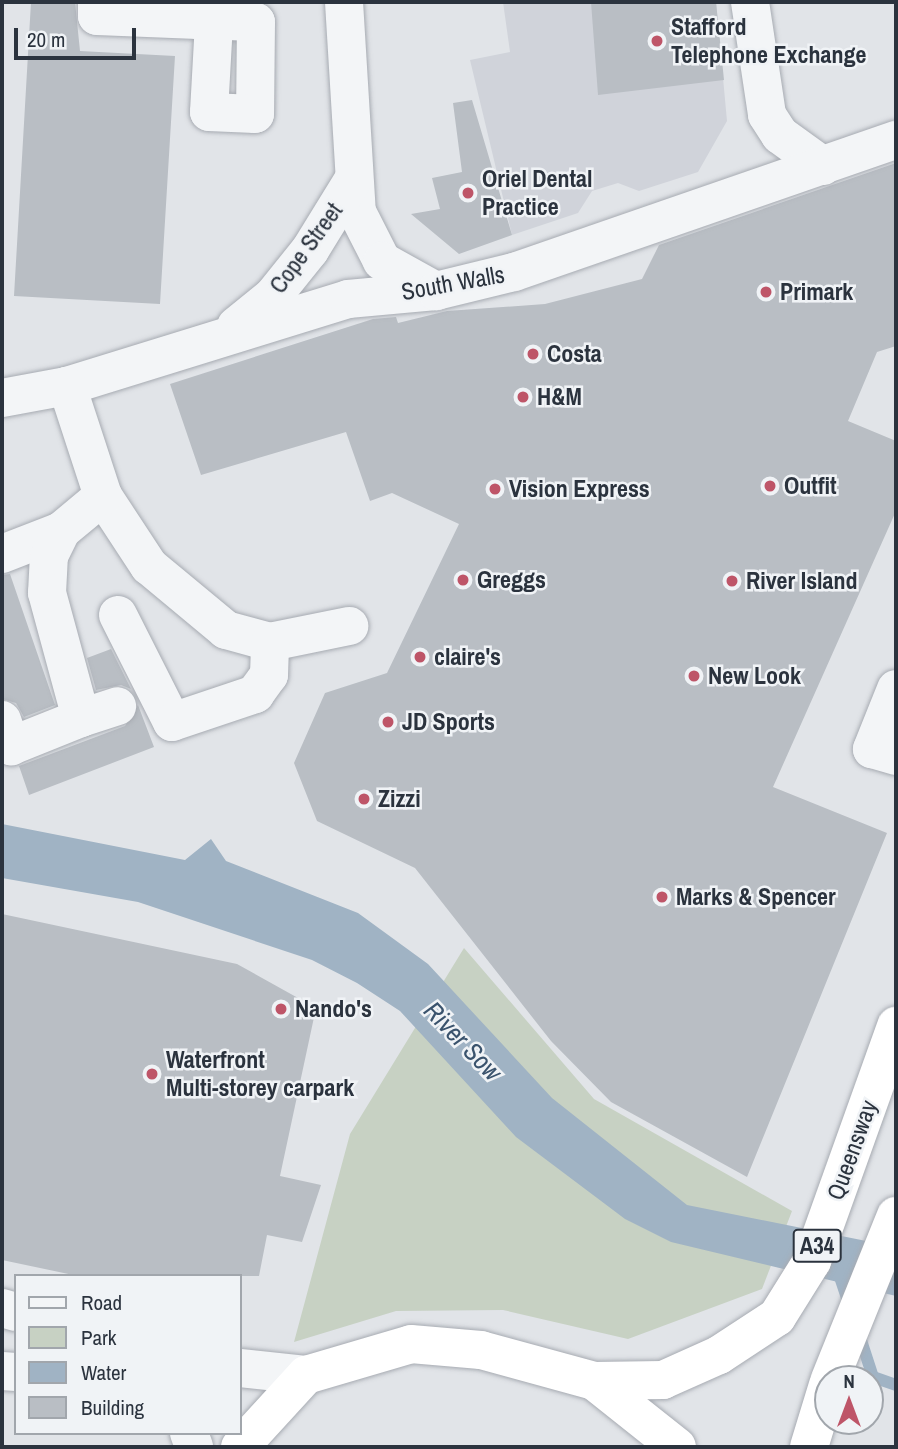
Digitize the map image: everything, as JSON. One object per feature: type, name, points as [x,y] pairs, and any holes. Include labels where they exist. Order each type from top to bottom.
[{"type":"highway","name":"Queensway","points":[[594,1381],[663,1380],[759,1329],[776,1317],[812,1261],[896,1026]]},
{"type":"highway","name":"A34","points":[[836,1365],[896,1216]]},
{"type":"highway","points":[[240,1447],[306,1375],[411,1344],[481,1350],[594,1381],[677,1447]]},
{"type":"street","points":[[97,2],[97,16],[256,12],[255,114],[209,112],[204,15]]},
{"type":"street","name":"Cope Street","points":[[344,2],[353,180],[368,242],[399,273],[436,291]]},
{"type":"street","points":[[750,2],[767,114],[780,135],[823,166]]},
{"type":"street","name":"South Walls","points":[[2,398],[67,386],[348,299],[436,291],[553,260],[896,140]]},
{"type":"street","name":"Cope Street","points":[[220,339],[274,296],[317,242],[353,180]]},
{"type":"street","points":[[67,386],[103,496],[149,566],[182,598],[226,630],[270,642],[349,626]]},
{"type":"street","points":[[2,554],[61,531],[103,496]]},
{"type":"street","points":[[61,531],[49,556],[47,593],[81,719]]},
{"type":"street","points":[[118,615],[172,722],[255,694],[269,675],[270,642]]},
{"type":"street","points":[[896,689],[872,748],[896,756]]},
{"type":"street","points":[[2,720],[10,746],[117,706]]},
{"type":"street","points":[[242,1368],[306,1375]]},
{"type":"shaded area","points":[[503,2],[716,2],[727,121],[698,172],[639,191],[618,183],[592,191],[578,213],[512,235],[470,60],[510,52]]},
{"type":"green space","points":[[464,948],[594,1099],[792,1211],[762,1289],[628,1339],[503,1310],[396,1311],[294,1342],[350,1134]]},
{"type":"water","name":"River Sow","points":[[2,824],[185,860],[211,839],[226,861],[358,913],[428,964],[552,1098],[687,1205],[896,1247],[896,1296],[671,1242],[625,1219],[516,1137],[400,1011],[357,983],[312,960],[138,902],[2,878]]},
{"type":"building","points":[[31,2],[75,2],[80,51],[175,56],[160,304],[14,296]]},
{"type":"building","name":"Stafford Telephone Exchange","points":[[591,2],[716,2],[724,80],[598,95]]},
{"type":"building","name":"Oriel Dental Practice","points":[[472,100],[512,235],[459,254],[411,214],[440,209],[432,178],[462,172],[453,103]]},
{"type":"building","points":[[896,163],[896,346],[877,352],[848,421],[896,441],[896,511],[773,787],[887,833],[747,1177],[611,1102],[551,1041],[415,868],[317,821],[294,763],[325,693],[387,673],[459,524],[392,493],[370,501],[346,432],[201,475],[170,384],[373,319],[396,317],[398,323],[447,311],[545,304],[642,279],[659,245]]},
{"type":"building","points":[[10,574],[55,705],[24,717],[16,703],[2,699],[2,575]]},
{"type":"building","points":[[111,649],[131,689],[121,685],[96,690],[87,658]]},
{"type":"building","points":[[138,705],[154,747],[29,795],[19,766],[125,726]]},
{"type":"building","name":"Waterfront Multi-storey carpark","points":[[2,914],[237,964],[316,1008],[280,1176],[321,1185],[302,1242],[267,1235],[259,1276],[68,1274],[2,1260]]},
{"type":"waterway","points":[[837,1268],[850,1307]]},
{"type":"waterway","points":[[859,1334],[873,1377],[896,1385]]},
{"type":"place","name":"Stafford Telephone Exchange","points":[[657,41]]},
{"type":"place","name":"Oriel Dental Practice","points":[[468,193]]},
{"type":"place","name":"Primark","points":[[766,292]]},
{"type":"place","name":"Costa","points":[[533,354]]},
{"type":"place","name":"H&M","points":[[523,397]]},
{"type":"place","name":"Outfit","points":[[770,486]]},
{"type":"place","name":"Vision Express","points":[[495,489]]},
{"type":"place","name":"Greggs","points":[[463,580]]},
{"type":"place","name":"River Island","points":[[732,581]]},
{"type":"place","name":"claire's","points":[[420,657]]},
{"type":"place","name":"New Look","points":[[694,676]]},
{"type":"place","name":"JD Sports","points":[[388,722]]},
{"type":"place","name":"Zizzi","points":[[364,799]]},
{"type":"place","name":"Marks & Spencer","points":[[662,897]]},
{"type":"place","name":"Nando's","points":[[281,1009]]},
{"type":"place","name":"Waterfront Multi-storey carpark","points":[[152,1074]]}]
